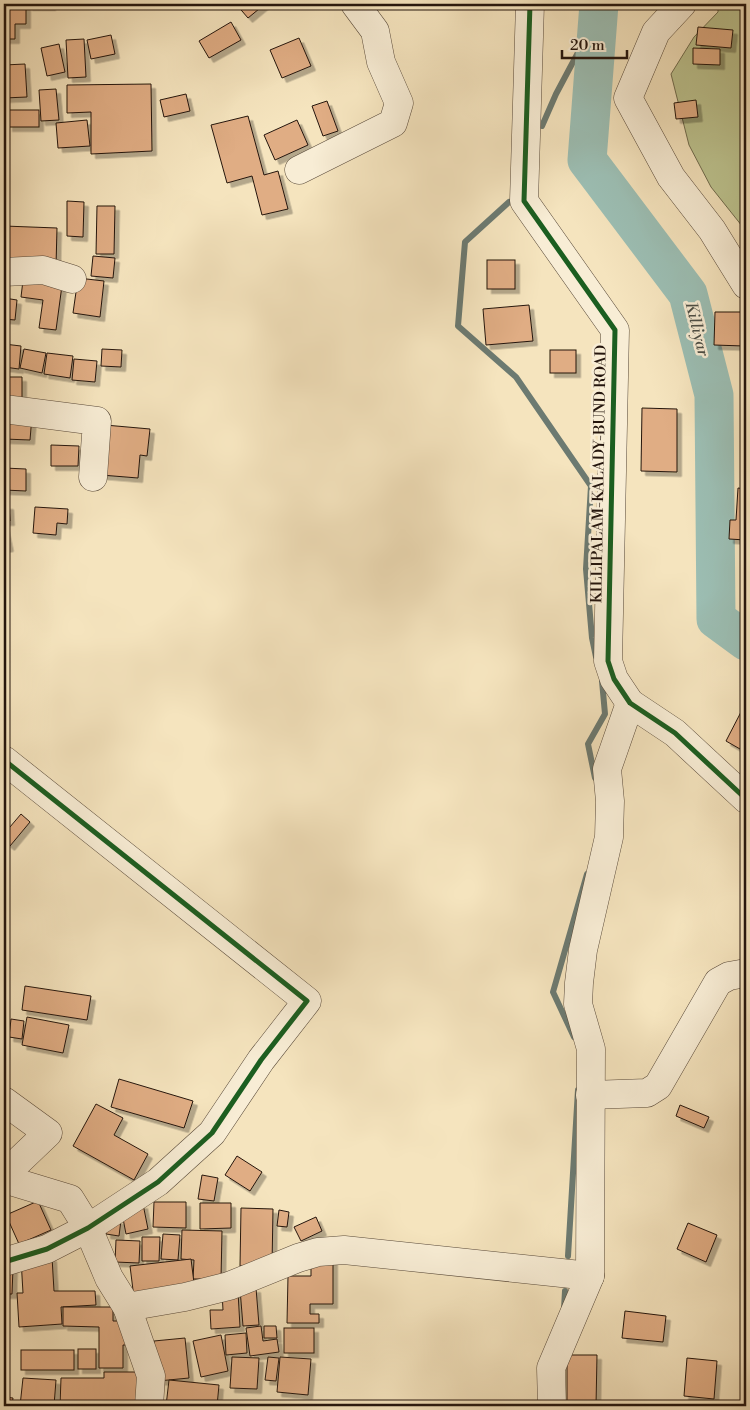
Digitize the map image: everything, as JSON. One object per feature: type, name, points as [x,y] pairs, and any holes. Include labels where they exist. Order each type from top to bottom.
[{"type":"street","points":[[299,170],[393,123],[399,103],[381,62],[375,31],[355,4]]},
{"type":"street","name":"KILLIPALAM-KALADY-BUND ROAD","points":[[530,4],[524,200],[615,330],[608,661],[614,678],[630,703],[675,733],[746,799]]},
{"type":"street","points":[[682,4],[656,32],[628,98],[671,177],[712,230],[746,285]]},
{"type":"street","points":[[4,272],[43,270],[72,279]]},
{"type":"street","points":[[4,409],[97,421],[93,477]]},
{"type":"street","points":[[552,1406],[551,1368],[590,1276],[590,1095],[592,1049],[578,1004],[579,983],[583,950],[609,837],[610,801],[607,769],[630,703]]},
{"type":"street","points":[[4,760],[307,1001],[261,1060],[212,1133],[158,1182],[88,1228],[46,1249],[4,1262]]},
{"type":"street","points":[[590,1095],[647,1093],[658,1086],[718,982],[729,976],[746,973]]},
{"type":"street","points":[[4,1101],[48,1132],[4,1177],[70,1199],[88,1228],[109,1278],[126,1307],[151,1376],[149,1406]]},
{"type":"street","points":[[126,1307],[194,1295],[229,1286],[298,1258],[318,1252],[344,1250],[590,1276]]},
{"type":"green space","points":[[718,4],[746,4],[746,231],[711,187],[689,145],[671,74],[694,37],[718,12]]},
{"type":"building","points":[[4,4],[26,4],[26,24],[15,24],[15,39],[4,39]]},
{"type":"building","points":[[28,4],[51,4],[51,6],[28,6]]},
{"type":"building","points":[[236,4],[265,4],[248,18]]},
{"type":"building","points":[[231,22],[241,40],[209,58],[199,41]]},
{"type":"building","points":[[698,27],[733,30],[731,48],[696,45]]},
{"type":"building","points":[[111,35],[115,54],[91,59],[87,40]]},
{"type":"building","points":[[299,38],[311,66],[282,78],[270,50]]},
{"type":"building","points":[[84,39],[86,77],[68,78],[66,40]]},
{"type":"building","points":[[59,44],[65,72],[47,76],[41,48]]},
{"type":"building","points":[[693,48],[720,49],[720,65],[693,64]]},
{"type":"building","points":[[25,64],[27,97],[4,98],[4,65]]},
{"type":"building","points":[[151,84],[152,151],[91,154],[91,112],[67,113],[67,85]]},
{"type":"building","points":[[56,89],[59,120],[41,121],[39,90]]},
{"type":"building","points":[[186,94],[190,111],[164,117],[160,100]]},
{"type":"building","points":[[696,100],[698,117],[676,119],[674,103]]},
{"type":"building","points":[[327,101],[338,131],[323,136],[312,106]]},
{"type":"building","points":[[8,110],[39,110],[39,127],[8,127]]},
{"type":"building","points":[[248,116],[264,175],[278,171],[288,209],[262,215],[252,176],[227,183],[211,125]]},
{"type":"building","points":[[87,120],[90,146],[58,148],[56,123]]},
{"type":"building","points":[[297,120],[308,145],[275,160],[264,135]]},
{"type":"building","points":[[67,201],[84,202],[83,237],[67,236]]},
{"type":"building","points":[[97,206],[115,206],[114,254],[96,254]]},
{"type":"building","points":[[4,226],[57,228],[56,266],[4,264]]},
{"type":"building","points":[[93,256],[115,258],[113,278],[91,276]]},
{"type":"building","points":[[487,260],[515,260],[515,289],[487,289]]},
{"type":"building","points":[[24,272],[63,278],[56,330],[39,328],[43,300],[21,297]]},
{"type":"building","points":[[78,278],[104,281],[100,317],[73,313]]},
{"type":"building","points":[[4,298],[17,300],[15,320],[4,319]]},
{"type":"building","points":[[529,305],[533,341],[486,345],[483,309]]},
{"type":"building","points":[[715,312],[744,312],[744,346],[714,345]]},
{"type":"building","points":[[4,344],[21,346],[19,369],[4,367]]},
{"type":"building","points":[[24,349],[46,353],[42,373],[20,368]]},
{"type":"building","points":[[102,349],[122,350],[121,367],[101,366]]},
{"type":"building","points":[[550,350],[576,350],[576,373],[550,373]]},
{"type":"building","points":[[47,353],[73,356],[70,378],[44,374]]},
{"type":"building","points":[[74,359],[97,361],[95,382],[72,380]]},
{"type":"building","points":[[4,377],[22,377],[22,402],[4,401]]},
{"type":"building","points":[[642,408],[677,409],[677,472],[641,471]]},
{"type":"building","points":[[5,414],[32,416],[30,440],[4,439]]},
{"type":"building","points":[[105,425],[150,429],[147,456],[140,455],[138,478],[101,475]]},
{"type":"building","points":[[51,445],[79,446],[78,466],[51,466]]},
{"type":"building","points":[[4,468],[26,469],[26,491],[4,490]]},
{"type":"building","points":[[738,488],[746,489],[746,540],[729,539],[730,520],[736,520]]},
{"type":"building","points":[[4,505],[9,505],[10,521],[4,521]]},
{"type":"building","points":[[35,507],[68,509],[67,524],[57,523],[56,535],[33,533]]},
{"type":"building","points":[[4,524],[9,547],[4,548]]},
{"type":"building","points":[[741,712],[746,715],[746,736],[740,749],[726,741]]},
{"type":"building","points":[[21,814],[30,822],[10,846],[4,841],[4,834]]},
{"type":"building","points":[[25,986],[91,996],[87,1020],[22,1010]]},
{"type":"building","points":[[27,1017],[69,1025],[63,1053],[22,1045]]},
{"type":"building","points":[[11,1019],[24,1021],[22,1039],[9,1037]]},
{"type":"building","points":[[119,1079],[193,1101],[184,1128],[111,1107]]},
{"type":"building","points":[[96,1104],[123,1118],[114,1135],[148,1154],[134,1180],[73,1146]]},
{"type":"building","points":[[680,1105],[709,1117],[704,1128],[676,1116]]},
{"type":"building","points":[[237,1156],[262,1172],[250,1191],[225,1175]]},
{"type":"building","points":[[202,1175],[218,1178],[214,1201],[198,1199]]},
{"type":"building","points":[[38,1201],[51,1230],[19,1244],[6,1215]]},
{"type":"building","points":[[154,1202],[186,1202],[186,1228],[153,1227]]},
{"type":"building","points":[[200,1203],[231,1203],[231,1228],[200,1229]]},
{"type":"building","points":[[143,1204],[148,1229],[126,1234],[121,1208]]},
{"type":"building","points":[[241,1208],[273,1209],[272,1266],[240,1266]]},
{"type":"building","points":[[279,1210],[289,1212],[287,1227],[277,1226]]},
{"type":"building","points":[[316,1217],[322,1231],[301,1241],[294,1227]]},
{"type":"building","points":[[107,1219],[121,1220],[119,1236],[106,1234]]},
{"type":"building","points":[[688,1223],[717,1235],[706,1262],[677,1249]]},
{"type":"building","points":[[182,1230],[222,1231],[221,1279],[193,1279],[194,1260],[181,1259]]},
{"type":"building","points":[[163,1234],[180,1235],[178,1260],[161,1259]]},
{"type":"building","points":[[142,1237],[160,1237],[159,1261],[142,1261]]},
{"type":"building","points":[[116,1240],[140,1241],[139,1263],[115,1262]]},
{"type":"building","points":[[52,1257],[54,1291],[95,1291],[96,1305],[61,1307],[62,1324],[19,1327],[17,1293],[23,1293],[21,1259]]},
{"type":"building","points":[[311,1258],[333,1258],[333,1304],[310,1304],[310,1314],[319,1314],[319,1323],[287,1323],[288,1276],[311,1276]]},
{"type":"building","points":[[191,1259],[195,1291],[134,1298],[130,1266]]},
{"type":"building","points":[[4,1268],[13,1268],[12,1294],[4,1294]]},
{"type":"building","points":[[256,1288],[259,1325],[243,1326],[240,1289]]},
{"type":"building","points":[[238,1292],[240,1327],[211,1329],[210,1310],[223,1310],[222,1293]]},
{"type":"building","points":[[63,1307],[113,1307],[113,1321],[131,1321],[131,1345],[123,1345],[123,1368],[99,1368],[99,1327],[63,1326]]},
{"type":"building","points":[[625,1311],[666,1316],[663,1342],[622,1338]]},
{"type":"building","points":[[261,1326],[263,1341],[277,1339],[279,1352],[250,1356],[246,1328]]},
{"type":"building","points":[[264,1326],[276,1326],[277,1338],[264,1338]]},
{"type":"building","points":[[284,1328],[314,1328],[314,1353],[284,1353]]},
{"type":"building","points":[[246,1333],[247,1353],[226,1355],[225,1335]]},
{"type":"building","points":[[221,1335],[228,1371],[201,1377],[193,1341]]},
{"type":"building","points":[[185,1338],[189,1378],[158,1381],[154,1341]]},
{"type":"building","points":[[78,1349],[96,1349],[96,1369],[78,1369]]},
{"type":"building","points":[[21,1350],[74,1350],[74,1370],[21,1370]]},
{"type":"building","points":[[567,1355],[597,1355],[596,1406],[567,1406]]},
{"type":"building","points":[[744,1355],[746,1355],[746,1406],[740,1406]]},
{"type":"building","points":[[232,1357],[259,1358],[257,1389],[230,1388]]},
{"type":"building","points":[[268,1357],[279,1358],[276,1381],[265,1380]]},
{"type":"building","points":[[280,1357],[311,1359],[308,1395],[277,1392]]},
{"type":"building","points":[[687,1358],[717,1361],[714,1399],[684,1396]]},
{"type":"building","points":[[104,1372],[139,1372],[138,1406],[60,1406],[61,1378],[104,1378]]},
{"type":"building","points":[[23,1378],[56,1380],[54,1406],[20,1406]]},
{"type":"building","points":[[169,1380],[219,1385],[217,1406],[166,1406]]},
{"type":"building","points":[[4,1397],[13,1398],[12,1406],[4,1406]]},
{"type":"waterway","name":"Killiyar","points":[[599,4],[587,160],[688,294],[714,395],[716,619],[746,641]]},
{"type":"waterway","points":[[542,126],[556,94],[598,15]]},
{"type":"waterway","points":[[509,202],[465,242],[458,326],[516,377],[591,486],[586,569],[592,638],[596,657]]},
{"type":"waterway","points":[[595,778],[588,744],[605,714],[602,681]]},
{"type":"waterway","points":[[574,1037],[553,992],[587,874]]},
{"type":"waterway","points":[[568,1256],[578,1090]]},
{"type":"waterway","points":[[564,1309],[565,1291]]},
{"type":"cycle path","points":[[530,4],[524,201],[615,330],[608,661],[614,679],[630,703],[675,733],[746,799]]},
{"type":"cycle path","points":[[4,760],[307,1001],[261,1060],[212,1133],[158,1182],[88,1228],[47,1249],[4,1262]]}]
